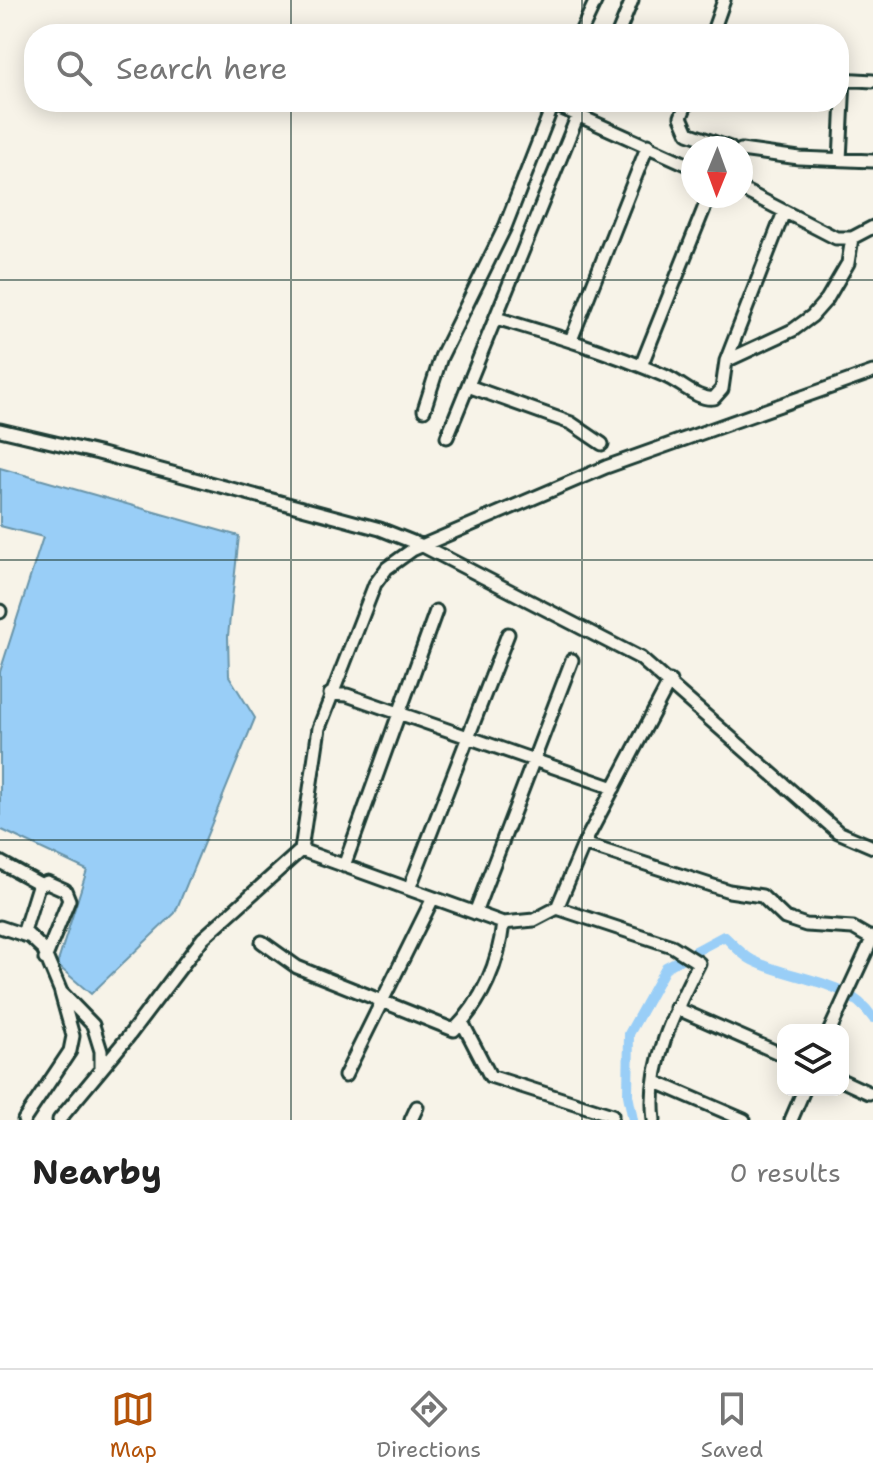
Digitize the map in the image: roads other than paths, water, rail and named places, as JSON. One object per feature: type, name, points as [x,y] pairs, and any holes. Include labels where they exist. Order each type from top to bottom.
[{"type":"street","points":[[585,24],[596,0]]},
{"type":"street","points":[[622,24],[632,0]]},
{"type":"street","points":[[716,24],[724,0]]},
{"type":"street","points":[[849,79],[873,81]]},
{"type":"street","points":[[424,410],[441,357],[505,227],[550,112]]},
{"type":"street","points":[[572,112],[681,161]]},
{"type":"street","points":[[683,112],[681,117],[688,133],[696,136]]},
{"type":"street","points":[[840,160],[841,112]]},
{"type":"street","points":[[447,437],[578,115]]},
{"type":"street","points":[[571,340],[648,145]]},
{"type":"street","points":[[753,151],[873,161]]},
{"type":"street","points":[[753,195],[832,237],[852,238],[872,229]]},
{"type":"street","points":[[641,366],[704,208]]},
{"type":"street","points":[[496,318],[571,340],[641,366],[710,399],[722,389],[726,361],[784,212]]},
{"type":"street","points":[[726,361],[793,330],[812,316],[827,299],[848,263],[852,238]]},
{"type":"street","points":[[59,1120],[203,938],[301,850],[316,745],[330,694],[375,584],[394,562],[423,546],[606,467],[873,372]]},
{"type":"street","points":[[468,386],[571,423],[602,444]]},
{"type":"street","points":[[0,430],[98,453],[380,529],[423,546],[513,595],[624,648],[670,681],[757,764],[838,832],[873,847]]},
{"type":"street","points":[[344,866],[396,712],[436,611]]},
{"type":"street","points":[[409,889],[508,634]]},
{"type":"street","points":[[475,913],[572,660]]},
{"type":"street","points":[[301,850],[503,923],[534,920],[557,908],[584,844],[670,681]]},
{"type":"street","points":[[330,694],[347,695],[614,788]]},
{"type":"street","points":[[584,844],[729,891],[762,896],[785,918],[806,925],[853,928],[872,938],[833,1024]]},
{"type":"street","points":[[0,862],[40,884],[47,882],[65,890],[69,900],[45,959]]},
{"type":"street","points":[[27,936],[24,924],[40,884]]},
{"type":"street","points":[[345,1076],[433,898]]},
{"type":"street","points":[[557,908],[672,946],[699,963],[668,1023],[652,1103],[654,1120]]},
{"type":"street","points":[[262,942],[297,967],[382,1004],[454,1030],[474,1010],[495,960],[503,923]]},
{"type":"street","points":[[0,927],[27,936],[40,945],[61,992],[73,1036],[70,1051],[24,1120]]},
{"type":"street","points":[[61,992],[93,1025],[100,1042],[101,1070]]},
{"type":"street","points":[[676,1008],[777,1052]]},
{"type":"street","points":[[462,1022],[490,1076],[612,1115]]},
{"type":"street","points":[[656,1082],[744,1120]]},
{"type":"street","points":[[849,1084],[869,1093]]},
{"type":"street","points":[[791,1120],[801,1096]]},
{"type":"street","points":[[411,1120],[417,1107]]},
{"type":"water","points":[[0,468],[239,536],[228,636],[229,676],[255,718],[175,913],[91,994],[57,965],[87,870],[0,829],[0,672],[43,537],[0,526]]},
{"type":"waterway","points":[[633,1120],[628,1095],[629,1034],[666,967],[724,936],[752,960],[848,995],[873,1018]]}]
